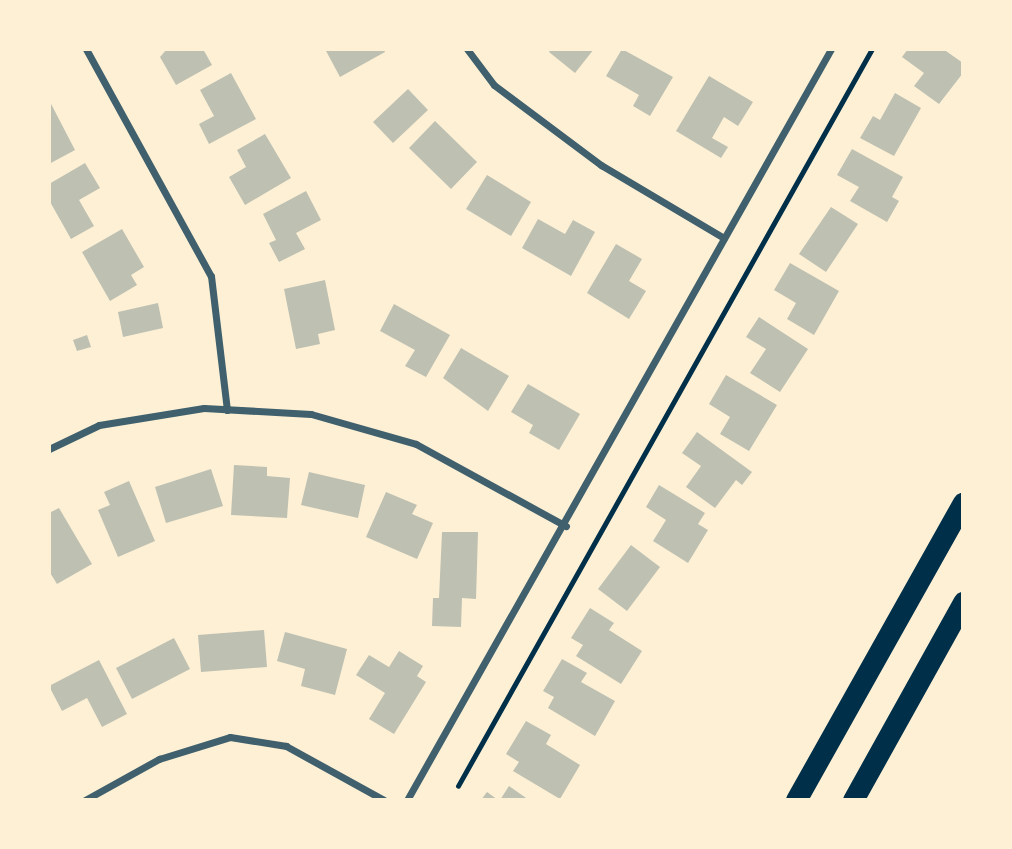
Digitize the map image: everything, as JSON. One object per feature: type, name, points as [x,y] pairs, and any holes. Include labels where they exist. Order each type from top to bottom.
[{"type":"highway","points":[[796,800],[963,503]]},
{"type":"highway","points":[[853,800],[963,602]]},
{"type":"street","points":[[86,49],[211,276],[227,410]]},
{"type":"street","points":[[467,49],[494,85],[601,165],[724,238]]},
{"type":"street","points":[[407,800],[566,526],[831,49]]},
{"type":"street","points":[[49,449],[99,425],[204,408],[311,414],[416,444],[566,526]]},
{"type":"street","points":[[85,800],[159,759],[230,737],[286,746],[384,800]]},
{"type":"path","points":[[458,786],[872,49]]},
{"type":"building","points":[[167,49],[203,49],[212,65],[176,85],[160,57]]},
{"type":"building","points":[[325,49],[384,49],[385,52],[340,77]]},
{"type":"building","points":[[551,49],[594,49],[575,73],[549,52]]},
{"type":"building","points":[[622,49],[673,77],[650,116],[633,106],[639,95],[606,76]]},
{"type":"building","points":[[908,49],[943,49],[963,63],[963,73],[939,104],[914,86],[924,73],[902,57]]},
{"type":"building","points":[[231,73],[256,119],[209,144],[199,124],[214,116],[200,90]]},
{"type":"building","points":[[709,76],[753,102],[738,126],[724,117],[712,138],[728,147],[721,158],[676,131]]},
{"type":"building","points":[[408,89],[428,110],[393,143],[373,122]]},
{"type":"building","points":[[895,93],[921,108],[894,156],[860,138],[873,116],[880,120]]},
{"type":"building","points":[[49,100],[75,150],[49,164]]},
{"type":"building","points":[[435,121],[477,162],[451,189],[409,148]]},
{"type":"building","points":[[265,134],[291,178],[245,205],[229,177],[246,167],[237,150]]},
{"type":"building","points":[[852,149],[903,177],[892,197],[899,201],[887,222],[850,201],[859,187],[837,175]]},
{"type":"building","points":[[85,163],[100,188],[79,200],[94,226],[71,239],[49,200],[49,184]]},
{"type":"building","points":[[487,175],[531,202],[511,236],[466,209]]},
{"type":"building","points":[[306,191],[321,220],[296,233],[305,249],[279,262],[269,243],[276,240],[263,214]]},
{"type":"building","points":[[831,207],[858,224],[826,272],[799,254]]},
{"type":"building","points":[[538,219],[565,234],[573,220],[595,232],[571,276],[522,248]]},
{"type":"building","points":[[122,229],[144,267],[131,275],[137,285],[110,301],[82,252]]},
{"type":"building","points":[[616,244],[642,259],[629,281],[646,291],[629,319],[587,293]]},
{"type":"building","points":[[790,263],[839,291],[814,335],[787,319],[796,303],[774,290]]},
{"type":"building","points":[[325,280],[335,330],[318,334],[320,344],[296,349],[284,289]]},
{"type":"building","points":[[158,303],[163,328],[123,337],[118,312]]},
{"type":"building","points":[[394,304],[450,335],[426,377],[405,366],[415,350],[380,331]]},
{"type":"building","points":[[759,317],[808,349],[780,392],[750,373],[766,349],[746,337]]},
{"type":"building","points":[[87,335],[91,347],[77,351],[73,340]]},
{"type":"building","points":[[461,348],[509,376],[488,411],[443,378]]},
{"type":"building","points":[[726,375],[777,405],[749,451],[720,434],[730,417],[709,404]]},
{"type":"building","points":[[528,384],[580,414],[559,450],[529,433],[533,425],[511,412]]},
{"type":"building","points":[[697,432],[752,472],[742,485],[736,480],[715,508],[686,487],[701,466],[682,453]]},
{"type":"building","points":[[234,465],[267,467],[267,476],[290,478],[287,518],[231,515]]},
{"type":"building","points":[[211,469],[223,506],[166,523],[155,487]]},
{"type":"building","points":[[309,472],[365,485],[358,518],[301,505]]},
{"type":"building","points":[[129,481],[155,541],[118,557],[98,510],[110,505],[104,492]]},
{"type":"building","points":[[659,485],[705,513],[698,524],[708,530],[688,563],[653,541],[666,520],[646,507]]},
{"type":"building","points":[[386,492],[417,505],[412,514],[433,523],[417,559],[366,537]]},
{"type":"building","points":[[59,508],[92,564],[57,584],[49,571],[49,513]]},
{"type":"building","points":[[442,532],[478,532],[476,599],[462,598],[461,627],[432,626],[433,598],[439,598]]},
{"type":"building","points":[[631,545],[660,567],[627,611],[598,589]]},
{"type":"building","points":[[590,608],[614,623],[609,630],[642,651],[621,684],[576,656],[583,645],[571,638]]},
{"type":"building","points":[[264,630],[267,667],[201,672],[198,635]]},
{"type":"building","points":[[285,632],[347,649],[335,695],[301,686],[305,669],[277,661]]},
{"type":"building","points":[[174,638],[190,669],[132,699],[116,668]]},
{"type":"building","points":[[399,651],[423,666],[417,676],[426,682],[394,734],[369,719],[385,693],[356,675],[369,655],[389,667]]},
{"type":"building","points":[[562,659],[587,673],[581,682],[615,701],[595,736],[548,708],[554,697],[543,691]]},
{"type":"building","points":[[99,660],[127,714],[102,727],[87,698],[62,711],[49,686]]},
{"type":"building","points":[[526,721],[551,735],[546,744],[580,765],[560,799],[513,771],[519,762],[506,754]]},
{"type":"building","points":[[509,786],[529,800],[500,800]]},
{"type":"building","points":[[487,792],[498,800],[481,800]]}]
